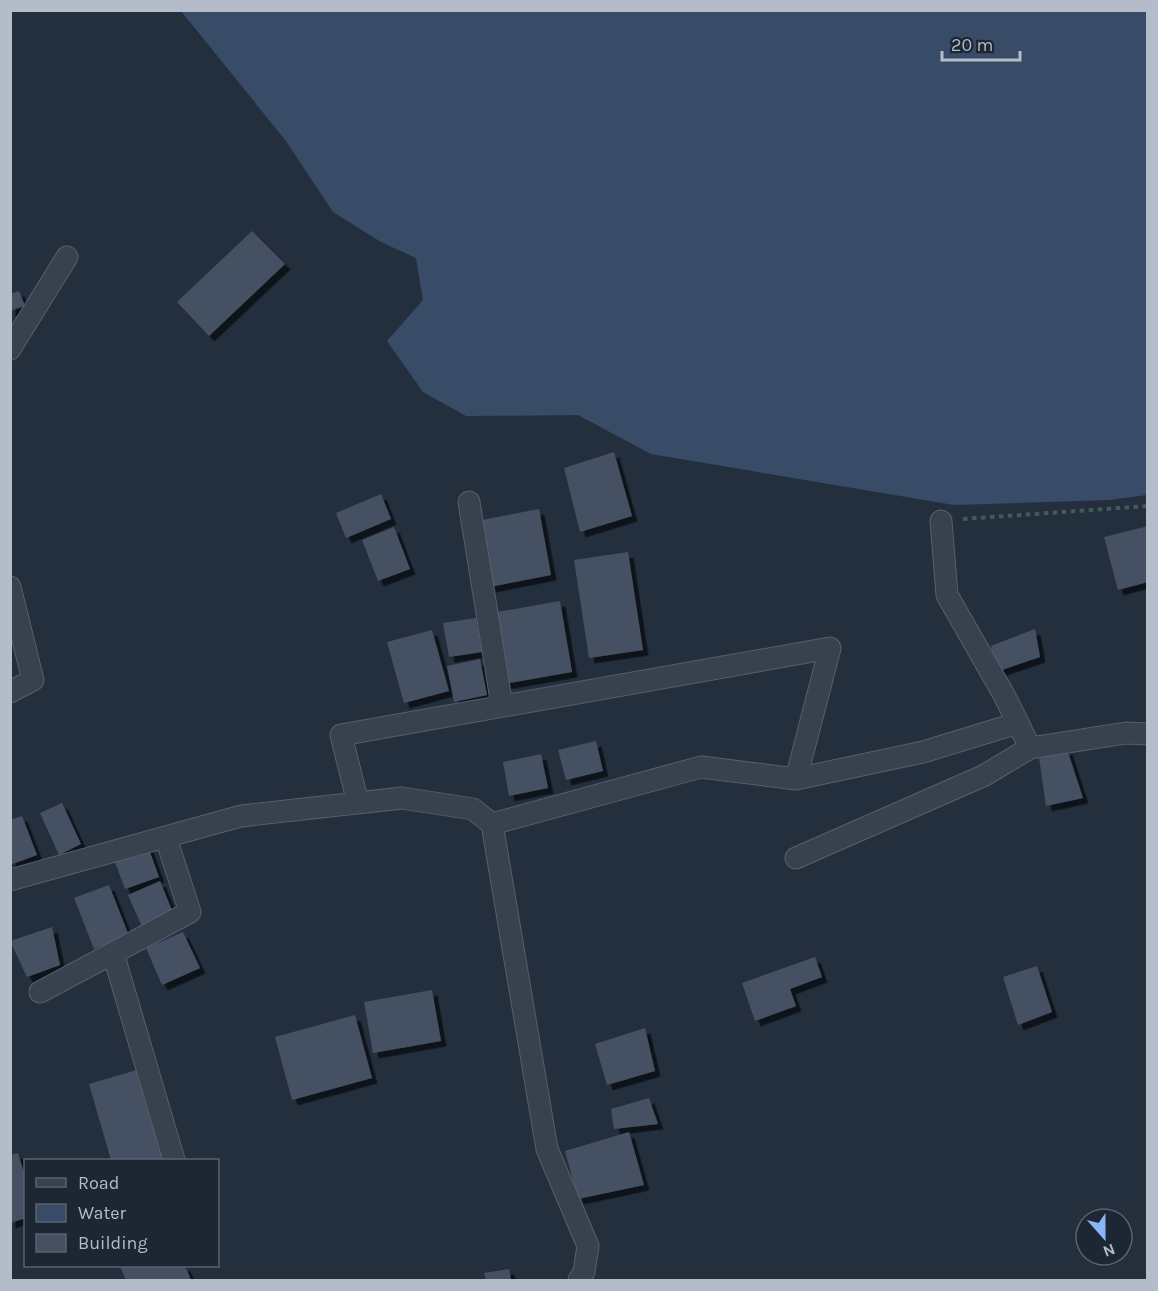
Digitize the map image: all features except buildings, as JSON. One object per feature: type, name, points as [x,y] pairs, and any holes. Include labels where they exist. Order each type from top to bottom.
[{"type":"street","points":[[10,349],[67,257]]},
{"type":"street","points":[[468,502],[502,706]]},
{"type":"street","points":[[941,521],[947,595],[1004,695],[1030,748]]},
{"type":"street","points":[[10,587],[33,680],[10,692]]},
{"type":"street","points":[[358,803],[341,735],[830,648],[796,779]]},
{"type":"street","points":[[492,824],[701,767],[796,779],[923,752],[1018,723]]},
{"type":"street","points":[[796,858],[983,776],[1030,748],[1126,733],[1148,734]]},
{"type":"street","points":[[10,880],[241,816],[402,798],[473,809],[492,824],[547,1149],[588,1246],[584,1272],[579,1281]]},
{"type":"street","points":[[40,992],[190,912],[166,838]]},
{"type":"street","points":[[113,953],[173,1159]]},
{"type":"path","points":[[941,521],[1148,506]]},
{"type":"water","points":[[181,11],[1147,11],[1147,495],[1109,500],[954,505],[651,454],[578,415],[466,416],[423,392],[387,341],[423,300],[416,258],[381,242],[333,212],[286,141]]}]
